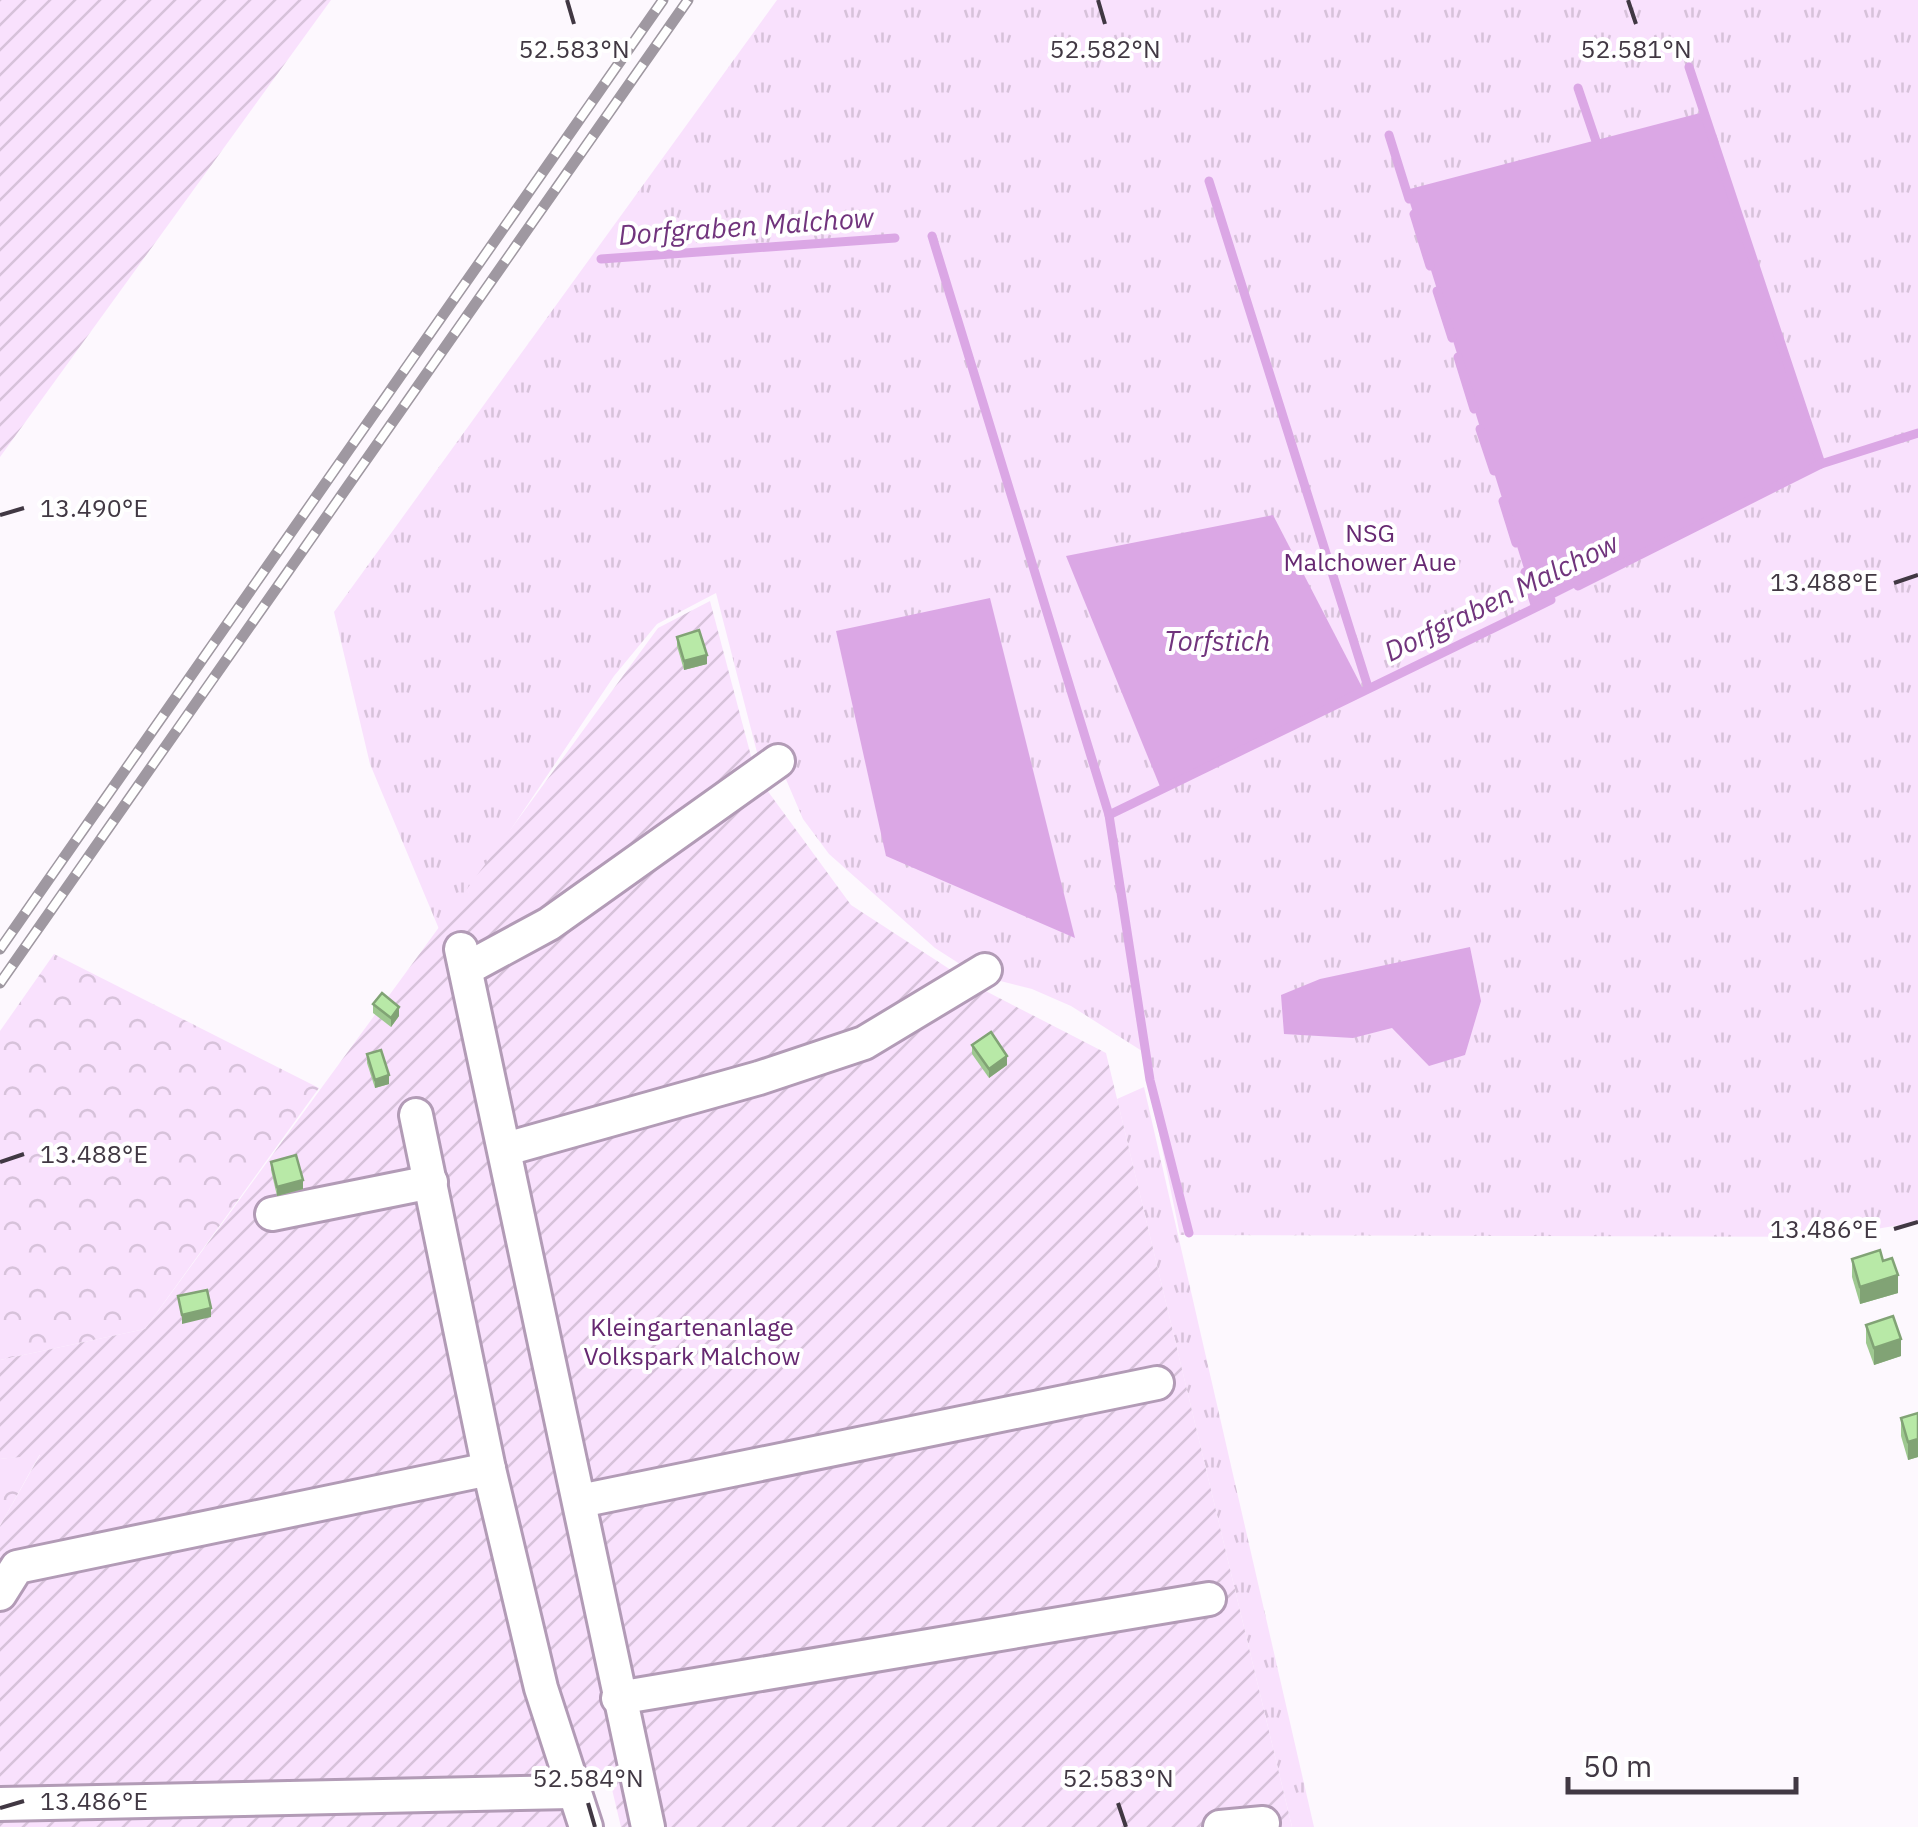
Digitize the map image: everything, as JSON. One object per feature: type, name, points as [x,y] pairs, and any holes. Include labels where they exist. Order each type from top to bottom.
[{"type":"lane","points":[[648,1827],[464,959],[548,924],[778,761]]},
{"type":"lane","points":[[506,1149],[759,1078],[864,1043],[985,970]]},
{"type":"lane","points":[[416,1115],[489,1469],[541,1688],[586,1827]]},
{"type":"lane","points":[[272,1214],[431,1182]]},
{"type":"lane","points":[[580,1502],[1156,1384]]},
{"type":"lane","points":[[0,1594],[17,1567],[489,1469]]},
{"type":"lane","points":[[618,1698],[1209,1599]]},
{"type":"lane","points":[[0,1804],[572,1792]]},
{"type":"lane","points":[[1220,1827],[1263,1823]]},
{"type":"green space","points":[[0,0],[331,0],[0,457]]},
{"type":"green space","name":"NSG Malchower Aue","points":[[777,0],[1918,0],[1918,1222],[1828,1237],[1180,1235],[1142,1051],[1071,1006],[1032,989],[977,975],[935,948],[829,854],[803,819],[782,770],[760,764],[716,593],[657,624],[614,676],[477,880],[439,929],[370,764],[334,612]]},
{"type":"green space","name":"Kleingartenanlage Volkspark Malchow","points":[[710,601],[756,775],[851,905],[974,985],[1106,1053],[1292,1827],[621,1827],[611,1785],[557,1784],[574,1827],[0,1827],[0,1526],[40,1455],[0,1459],[0,1360],[145,1329],[658,628]]},
{"type":"green space","points":[[54,954],[319,1088],[145,1329],[0,1360],[0,1031]]},
{"type":"green space","points":[[1144,1087],[1314,1827],[1292,1827],[1117,1099]]},
{"type":"green space","points":[[40,1454],[0,1526],[0,1459]]},
{"type":"water","points":[[1704,112],[1821,464],[1536,607],[1406,190]]},
{"type":"water","name":"Torfstich","points":[[1273,515],[1363,689],[1161,789],[1066,556]]},
{"type":"water","points":[[990,598],[1075,938],[886,856],[836,631]]},
{"type":"water","points":[[1470,947],[1481,1001],[1465,1055],[1429,1066],[1392,1028],[1353,1038],[1284,1034],[1281,995],[1320,979]]},
{"type":"building","points":[[699,630],[707,655],[684,661],[677,637]]},
{"type":"building","points":[[382,993],[399,1007],[391,1018],[373,1004]]},
{"type":"building","points":[[991,1032],[1007,1056],[989,1069],[972,1045]]},
{"type":"building","points":[[381,1050],[389,1075],[375,1080],[367,1054]]},
{"type":"building","points":[[296,1155],[303,1180],[277,1187],[271,1162]]},
{"type":"building","points":[[1880,1250],[1883,1261],[1892,1258],[1898,1275],[1860,1287],[1852,1259]]},
{"type":"building","points":[[207,1290],[211,1308],[182,1315],[178,1296]]},
{"type":"building","points":[[1893,1316],[1901,1339],[1874,1348],[1866,1325]]},
{"type":"building","points":[[1918,1413],[1918,1439],[1908,1442],[1901,1418]]},
{"type":"waterway","points":[[1689,67],[1821,464]]},
{"type":"waterway","points":[[1578,88],[1598,147]]},
{"type":"waterway","points":[[1389,135],[1409,199]]},
{"type":"waterway","points":[[1209,181],[1368,687]]},
{"type":"waterway","points":[[1414,214],[1430,266]]},
{"type":"waterway","points":[[932,236],[1109,815],[1150,1080],[1189,1233]]},
{"type":"waterway","name":"Dorfgraben Malchow","points":[[601,259],[895,238]]},
{"type":"waterway","points":[[1437,291],[1452,338]]},
{"type":"waterway","points":[[1458,357],[1474,409]]},
{"type":"waterway","points":[[1480,429],[1494,471]]},
{"type":"waterway","name":"Dorfgraben Malchow","points":[[1578,586],[1821,464],[1918,433]]},
{"type":"waterway","points":[[1503,501],[1516,543]]},
{"type":"waterway","points":[[1525,572],[1535,605]]},
{"type":"waterway","name":"Dorfgraben Malchow","points":[[1109,815],[1551,600]]},
{"type":"railway","points":[[0,949],[663,0]]},
{"type":"railway","points":[[0,983],[688,0]]}]
